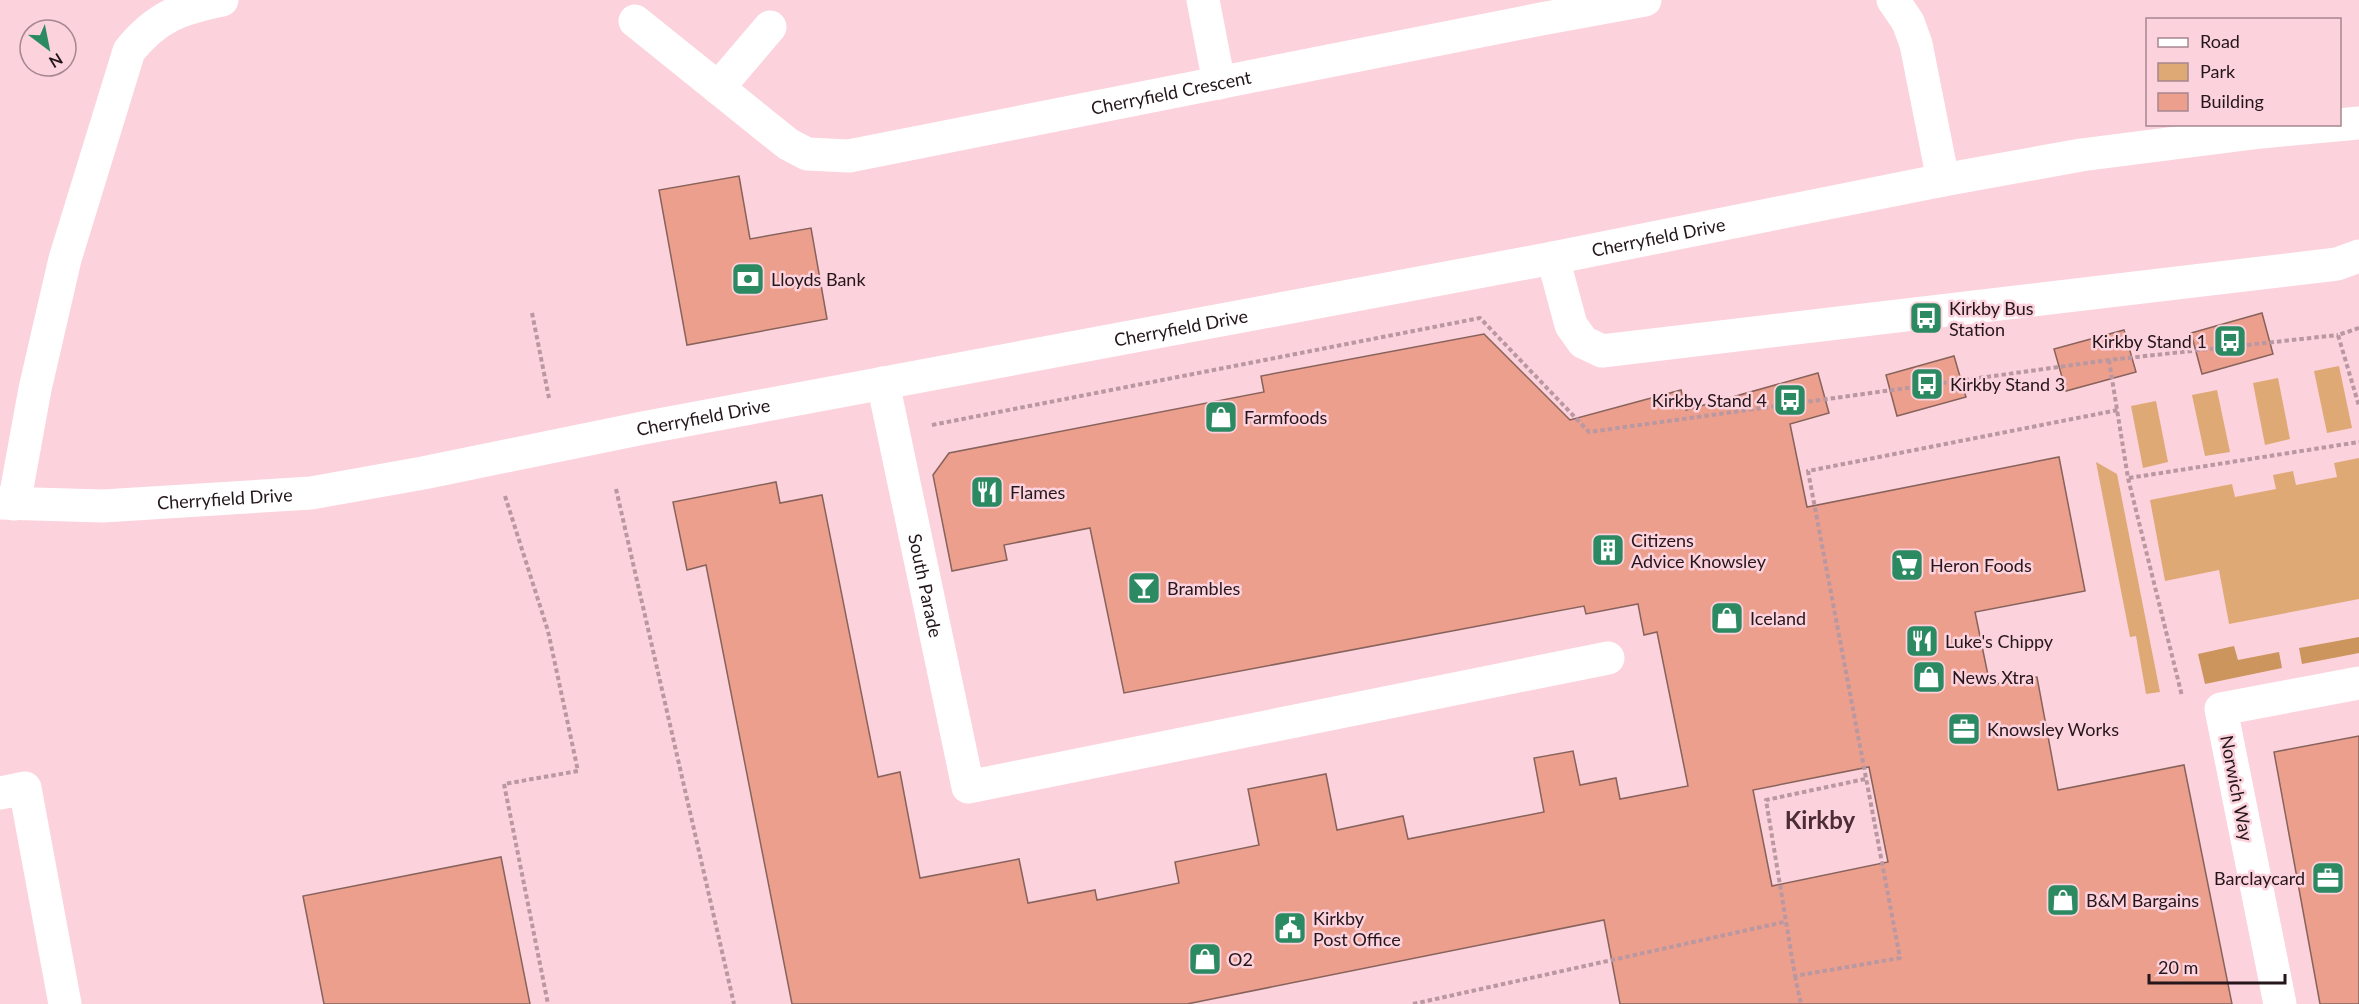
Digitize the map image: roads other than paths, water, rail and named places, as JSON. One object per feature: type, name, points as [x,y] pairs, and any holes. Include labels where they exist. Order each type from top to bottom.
[{"type":"street","points":[[7,504],[65,259],[129,51],[140,37],[157,22],[190,6],[222,0]]},
{"type":"street","points":[[1203,0],[1219,83]]},
{"type":"street","name":"Cherryfield Crescent","points":[[635,21],[788,144],[807,154],[828,157],[849,156],[1645,0]]},
{"type":"street","points":[[1893,0],[1908,22],[1916,44],[1943,180]]},
{"type":"street","points":[[718,88],[770,27]]},
{"type":"street","name":"Cherryfield Drive","points":[[2341,125],[2359,123]]},
{"type":"street","name":"Cherryfield Drive","points":[[7,504],[103,506],[311,493],[423,473],[643,428],[1553,258],[1943,180],[2081,155],[2326,126]]},
{"type":"street","points":[[1553,258],[1571,325],[1583,342],[1602,351],[2337,264],[2359,256]]},
{"type":"street","name":"South Parade","points":[[883,383],[968,787],[1608,658]]},
{"type":"street","name":"Norwich Way","points":[[2280,1004],[2221,709],[2359,683]]},
{"type":"street","points":[[0,793],[25,788],[65,1004]]},
{"type":"place","name":"Lloyds Bank","points":[[748,279]]},
{"type":"place","name":"Kirkby Bus Station","points":[[1926,318]]},
{"type":"place","name":"Kirkby Stand 1","points":[[2230,341]]},
{"type":"place","name":"Kirkby Stand 3","points":[[1927,384]]},
{"type":"place","name":"Kirkby Stand 4","points":[[1790,400]]},
{"type":"place","name":"Farmfoods","points":[[1221,417]]},
{"type":"place","name":"Flames","points":[[987,492]]},
{"type":"place","name":"Citizens Advice Knowsley","points":[[1608,550]]},
{"type":"place","name":"Heron Foods","points":[[1907,565]]},
{"type":"place","name":"Brambles","points":[[1144,588]]},
{"type":"place","name":"Iceland","points":[[1727,618]]},
{"type":"place","name":"Luke's Chippy","points":[[1922,641]]},
{"type":"place","name":"News Xtra","points":[[1929,677]]},
{"type":"place","name":"Knowsley Works","points":[[1964,729]]},
{"type":"place","name":"Barclaycard","points":[[2328,878]]},
{"type":"place","name":"B&M Bargains","points":[[2063,900]]},
{"type":"place","name":"Kirkby Post Office","points":[[1290,928]]},
{"type":"place","name":"O2","points":[[1205,959]]},
{"type":"district","name":"Kirkby","points":[[1820,819]]}]
